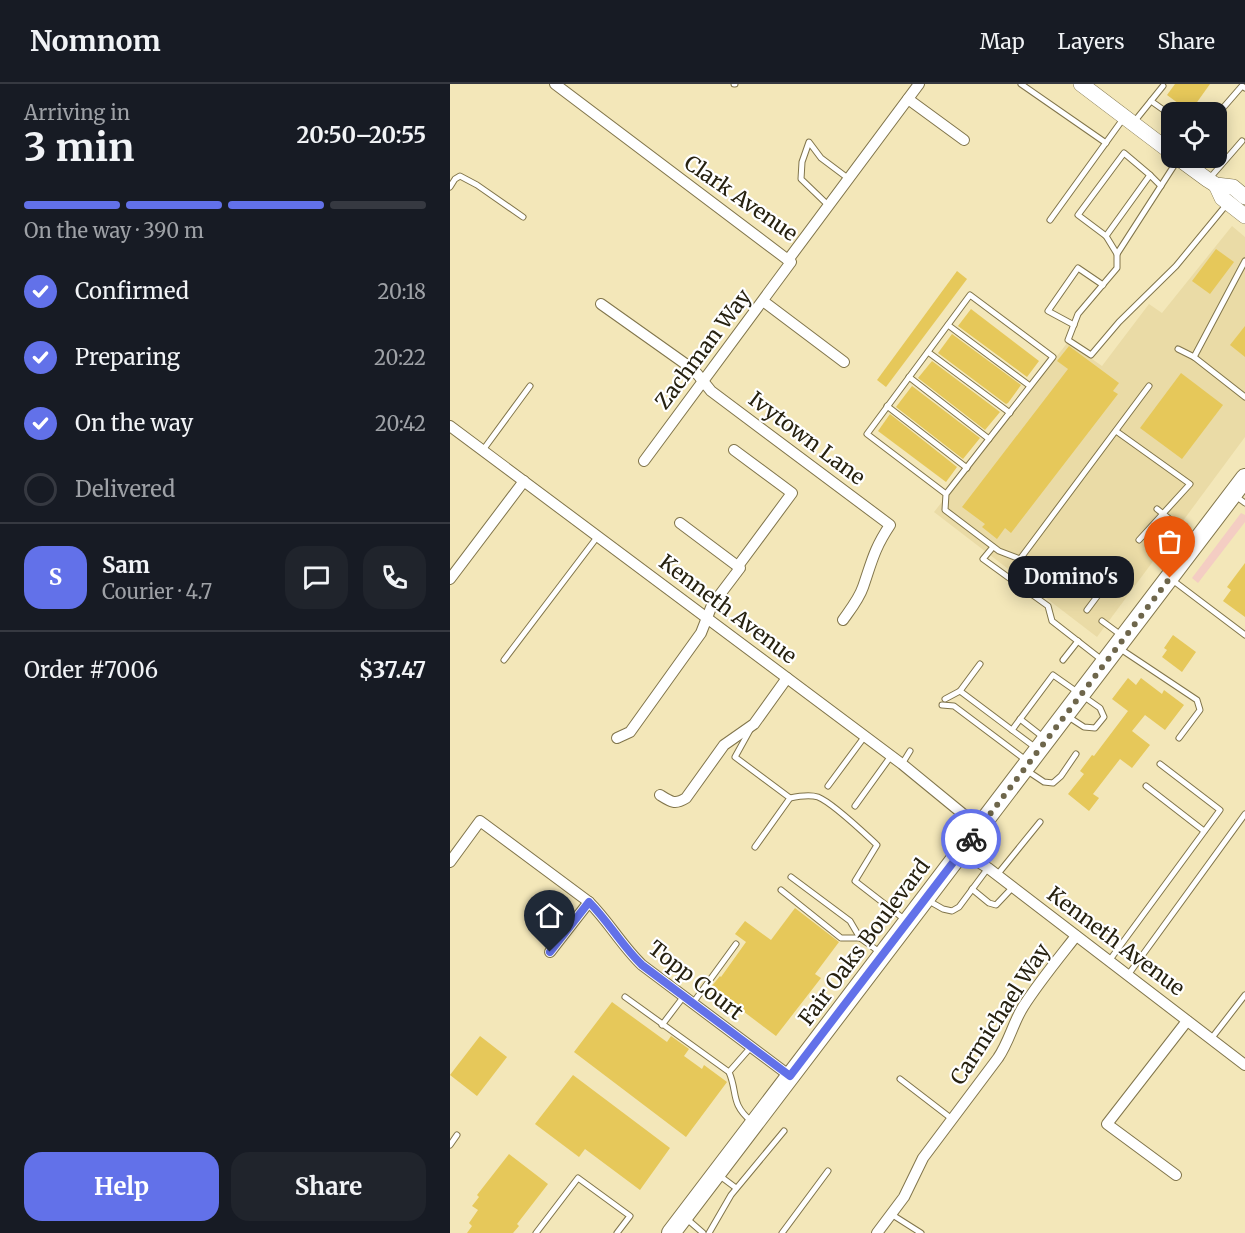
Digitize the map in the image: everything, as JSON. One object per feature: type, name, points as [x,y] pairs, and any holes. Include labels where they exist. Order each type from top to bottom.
[{"type":"main road","points":[[1087,86],[1161,145]]},
{"type":"main road","points":[[1192,168],[1212,182],[1222,198],[1239,194],[1245,216]]},
{"type":"main road","name":"Fair Oaks Boulevard","points":[[670,1233],[1198,541],[1239,498],[1245,478]]},
{"type":"street","name":"Clark Avenue","points":[[555,84],[788,260],[919,84]]},
{"type":"street","points":[[908,99],[964,140]]},
{"type":"street","name":"Zachman Way","points":[[644,461],[791,262],[788,260]]},
{"type":"street","points":[[763,301],[844,362]]},
{"type":"street","name":"Ivytown Lane","points":[[601,304],[694,370],[711,391],[890,525],[872,557],[863,588],[843,620]]},
{"type":"street","name":"Kenneth Avenue","points":[[452,432],[483,450],[902,764],[963,814],[983,824]]},
{"type":"street","points":[[617,738],[630,732],[701,633],[712,605],[792,493],[734,450]]},
{"type":"street","points":[[450,579],[524,481]]},
{"type":"street","points":[[680,523],[738,566]]},
{"type":"street","points":[[660,795],[674,803],[687,798],[724,745],[754,724],[787,678]]},
{"type":"street","name":"Topp Court","points":[[450,862],[480,821],[589,902],[605,918],[631,955],[790,1076]]},
{"type":"street","name":"Kenneth Avenue","points":[[964,849],[975,860],[1245,1065]]},
{"type":"street","points":[[550,952],[589,902]]},
{"type":"street","name":"Carmichael Way","points":[[877,1233],[904,1197],[922,1158],[1008,1043],[1030,996],[1076,936]]},
{"type":"street","points":[[1176,1175],[1107,1124],[1187,1021]]},
{"type":"lane","points":[[1021,84],[1106,143]]},
{"type":"lane","points":[[1050,220],[1106,143],[1151,101],[1163,86]]},
{"type":"lane","points":[[1227,103],[1242,86],[1245,88]]},
{"type":"lane","points":[[1151,101],[1161,108]]},
{"type":"lane","points":[[1212,182],[1242,141]]},
{"type":"lane","points":[[829,206],[801,179],[802,162],[809,142],[821,158],[849,178]]},
{"type":"lane","points":[[1161,186],[1124,153],[1078,215],[1107,236],[1117,254],[1117,268],[1078,314],[1068,340],[1091,355],[1119,322],[1176,266],[1239,194]]},
{"type":"lane","points":[[1117,254],[1171,168]]},
{"type":"lane","points":[[450,187],[460,176],[523,217]]},
{"type":"lane","points":[[1107,236],[1149,176]]},
{"type":"lane","points":[[1194,357],[1245,261]]},
{"type":"lane","points":[[1074,325],[1048,311],[1078,268],[1103,285]]},
{"type":"lane","points":[[946,495],[867,434],[970,295],[1053,357],[946,495],[945,510],[993,547],[1020,559],[1149,386]]},
{"type":"lane","points":[[948,325],[1030,386]]},
{"type":"lane","points":[[1178,349],[1194,357],[1245,397]]},
{"type":"lane","points":[[928,352],[1010,413]]},
{"type":"lane","points":[[909,377],[989,439]]},
{"type":"lane","points":[[483,450],[530,386]]},
{"type":"lane","points":[[887,406],[967,468]]},
{"type":"lane","points":[[1116,431],[1190,484],[1160,511],[1139,540]]},
{"type":"lane","points":[[1160,511],[1198,541]]},
{"type":"lane","points":[[504,660],[598,536]]},
{"type":"lane","points":[[993,547],[983,559],[1048,606],[1052,621],[1106,663]]},
{"type":"lane","points":[[1087,610],[1122,563]]},
{"type":"lane","points":[[1170,578],[1245,635]]},
{"type":"lane","points":[[1102,621],[1121,642],[1197,700],[1200,710],[1179,738]]},
{"type":"lane","points":[[1063,660],[1078,641]]},
{"type":"lane","points":[[980,664],[960,691],[944,702],[1035,756]]},
{"type":"lane","points":[[1012,730],[1053,675],[1100,708],[1104,717],[1095,728],[1090,729],[1066,715]]},
{"type":"lane","points":[[960,691],[1012,730],[1035,756]]},
{"type":"lane","points":[[1020,719],[1044,782],[1053,783],[1061,776],[1076,754]]},
{"type":"lane","points":[[754,724],[735,758],[790,798]]},
{"type":"lane","points":[[828,786],[865,736]]},
{"type":"lane","points":[[902,764],[910,751]]},
{"type":"lane","points":[[855,806],[891,756]]},
{"type":"lane","points":[[1109,961],[1220,810],[1160,764]]},
{"type":"lane","points":[[1146,786],[1204,831]]},
{"type":"lane","points":[[755,847],[790,798],[802,795],[819,797],[856,825],[877,845],[855,882],[908,922]]},
{"type":"lane","points":[[1128,975],[1245,814]]},
{"type":"lane","points":[[997,875],[1040,822]]},
{"type":"lane","points":[[926,899],[943,909],[952,911],[959,907],[988,868]]},
{"type":"lane","points":[[791,877],[850,921],[860,938],[882,954]]},
{"type":"lane","points":[[972,889],[989,903],[996,905],[1013,887]]},
{"type":"lane","points":[[781,890],[841,938],[860,938]]},
{"type":"lane","points":[[693,1003],[736,944]]},
{"type":"lane","points":[[1211,1039],[1245,995]]},
{"type":"lane","points":[[662,1025],[684,996]]},
{"type":"lane","points":[[625,997],[729,1072],[733,1080],[735,1099],[742,1112],[754,1123]]},
{"type":"lane","points":[[729,1072],[751,1047]]},
{"type":"lane","points":[[900,1079],[952,1119]]},
{"type":"lane","points":[[709,1233],[736,1188],[784,1131]]},
{"type":"lane","points":[[450,1145],[457,1135]]},
{"type":"lane","points":[[782,1233],[828,1171]]},
{"type":"lane","points":[[716,1173],[736,1188]]},
{"type":"lane","points":[[536,1233],[578,1178],[630,1216],[617,1233]]},
{"type":"lane","points":[[891,1214],[921,1233]]},
{"type":"lane","points":[[683,1216],[703,1233]]},
{"type":"shaded area","points":[[1232,226],[1245,237],[1245,437],[1097,637],[934,512],[1068,342],[1102,366],[1149,304],[1162,313]]},
{"type":"shaded area","points":[[1241,513],[1245,515],[1245,522],[1198,583],[1192,578]]},
{"type":"building","points":[[1175,84],[1210,84],[1197,102],[1176,102],[1167,95]]},
{"type":"building","points":[[1216,249],[1234,262],[1210,294],[1192,281]]},
{"type":"building","points":[[957,271],[967,279],[886,387],[877,380]]},
{"type":"building","points":[[971,309],[1039,361],[1027,377],[958,326]]},
{"type":"building","points":[[1245,326],[1245,357],[1230,345]]},
{"type":"building","points":[[952,334],[1021,385],[1008,403],[1006,404],[938,353]]},
{"type":"building","points":[[1069,346],[1119,383],[1113,391],[1118,394],[1011,533],[1005,528],[997,539],[982,527],[985,524],[962,507],[1068,369],[1057,361]]},
{"type":"building","points":[[932,361],[1000,412],[985,430],[918,378]]},
{"type":"building","points":[[1181,373],[1223,405],[1182,459],[1140,428]]},
{"type":"building","points":[[912,386],[980,438],[963,459],[896,407]]},
{"type":"building","points":[[890,414],[957,467],[946,482],[878,431]]},
{"type":"building","points":[[1245,563],[1245,617],[1223,601],[1231,590],[1227,587]]},
{"type":"building","points":[[1173,635],[1196,652],[1182,672],[1162,657],[1167,650],[1164,648]]},
{"type":"building","points":[[1128,678],[1136,685],[1141,678],[1162,694],[1164,690],[1184,705],[1165,730],[1145,715],[1132,731],[1150,745],[1132,768],[1120,759],[1093,794],[1099,798],[1089,811],[1068,794],[1084,774],[1080,771],[1128,711],[1112,699]]},
{"type":"building","points":[[795,908],[839,942],[815,974],[821,978],[776,1036],[711,987],[746,942],[735,934],[745,921],[771,940]]},
{"type":"building","points":[[612,1002],[667,1042],[671,1036],[689,1049],[684,1056],[702,1069],[704,1065],[727,1082],[686,1137],[574,1052]]},
{"type":"building","points":[[480,1036],[507,1057],[477,1096],[450,1075]]},
{"type":"building","points":[[573,1075],[670,1148],[640,1190],[585,1149],[579,1157],[535,1124]]},
{"type":"building","points":[[509,1154],[548,1184],[517,1224],[519,1226],[513,1233],[467,1233],[472,1226],[469,1223],[478,1210],[472,1206],[479,1197],[477,1195]]},
{"type":"way so far","points":[[971,839],[1170,578]]},
{"type":"place","name":"Domino's","points":[[1170,578]]},
{"type":"route","points":[[550,952],[589,902],[605,918],[631,955],[642,965],[790,1076],[971,839]]}]
